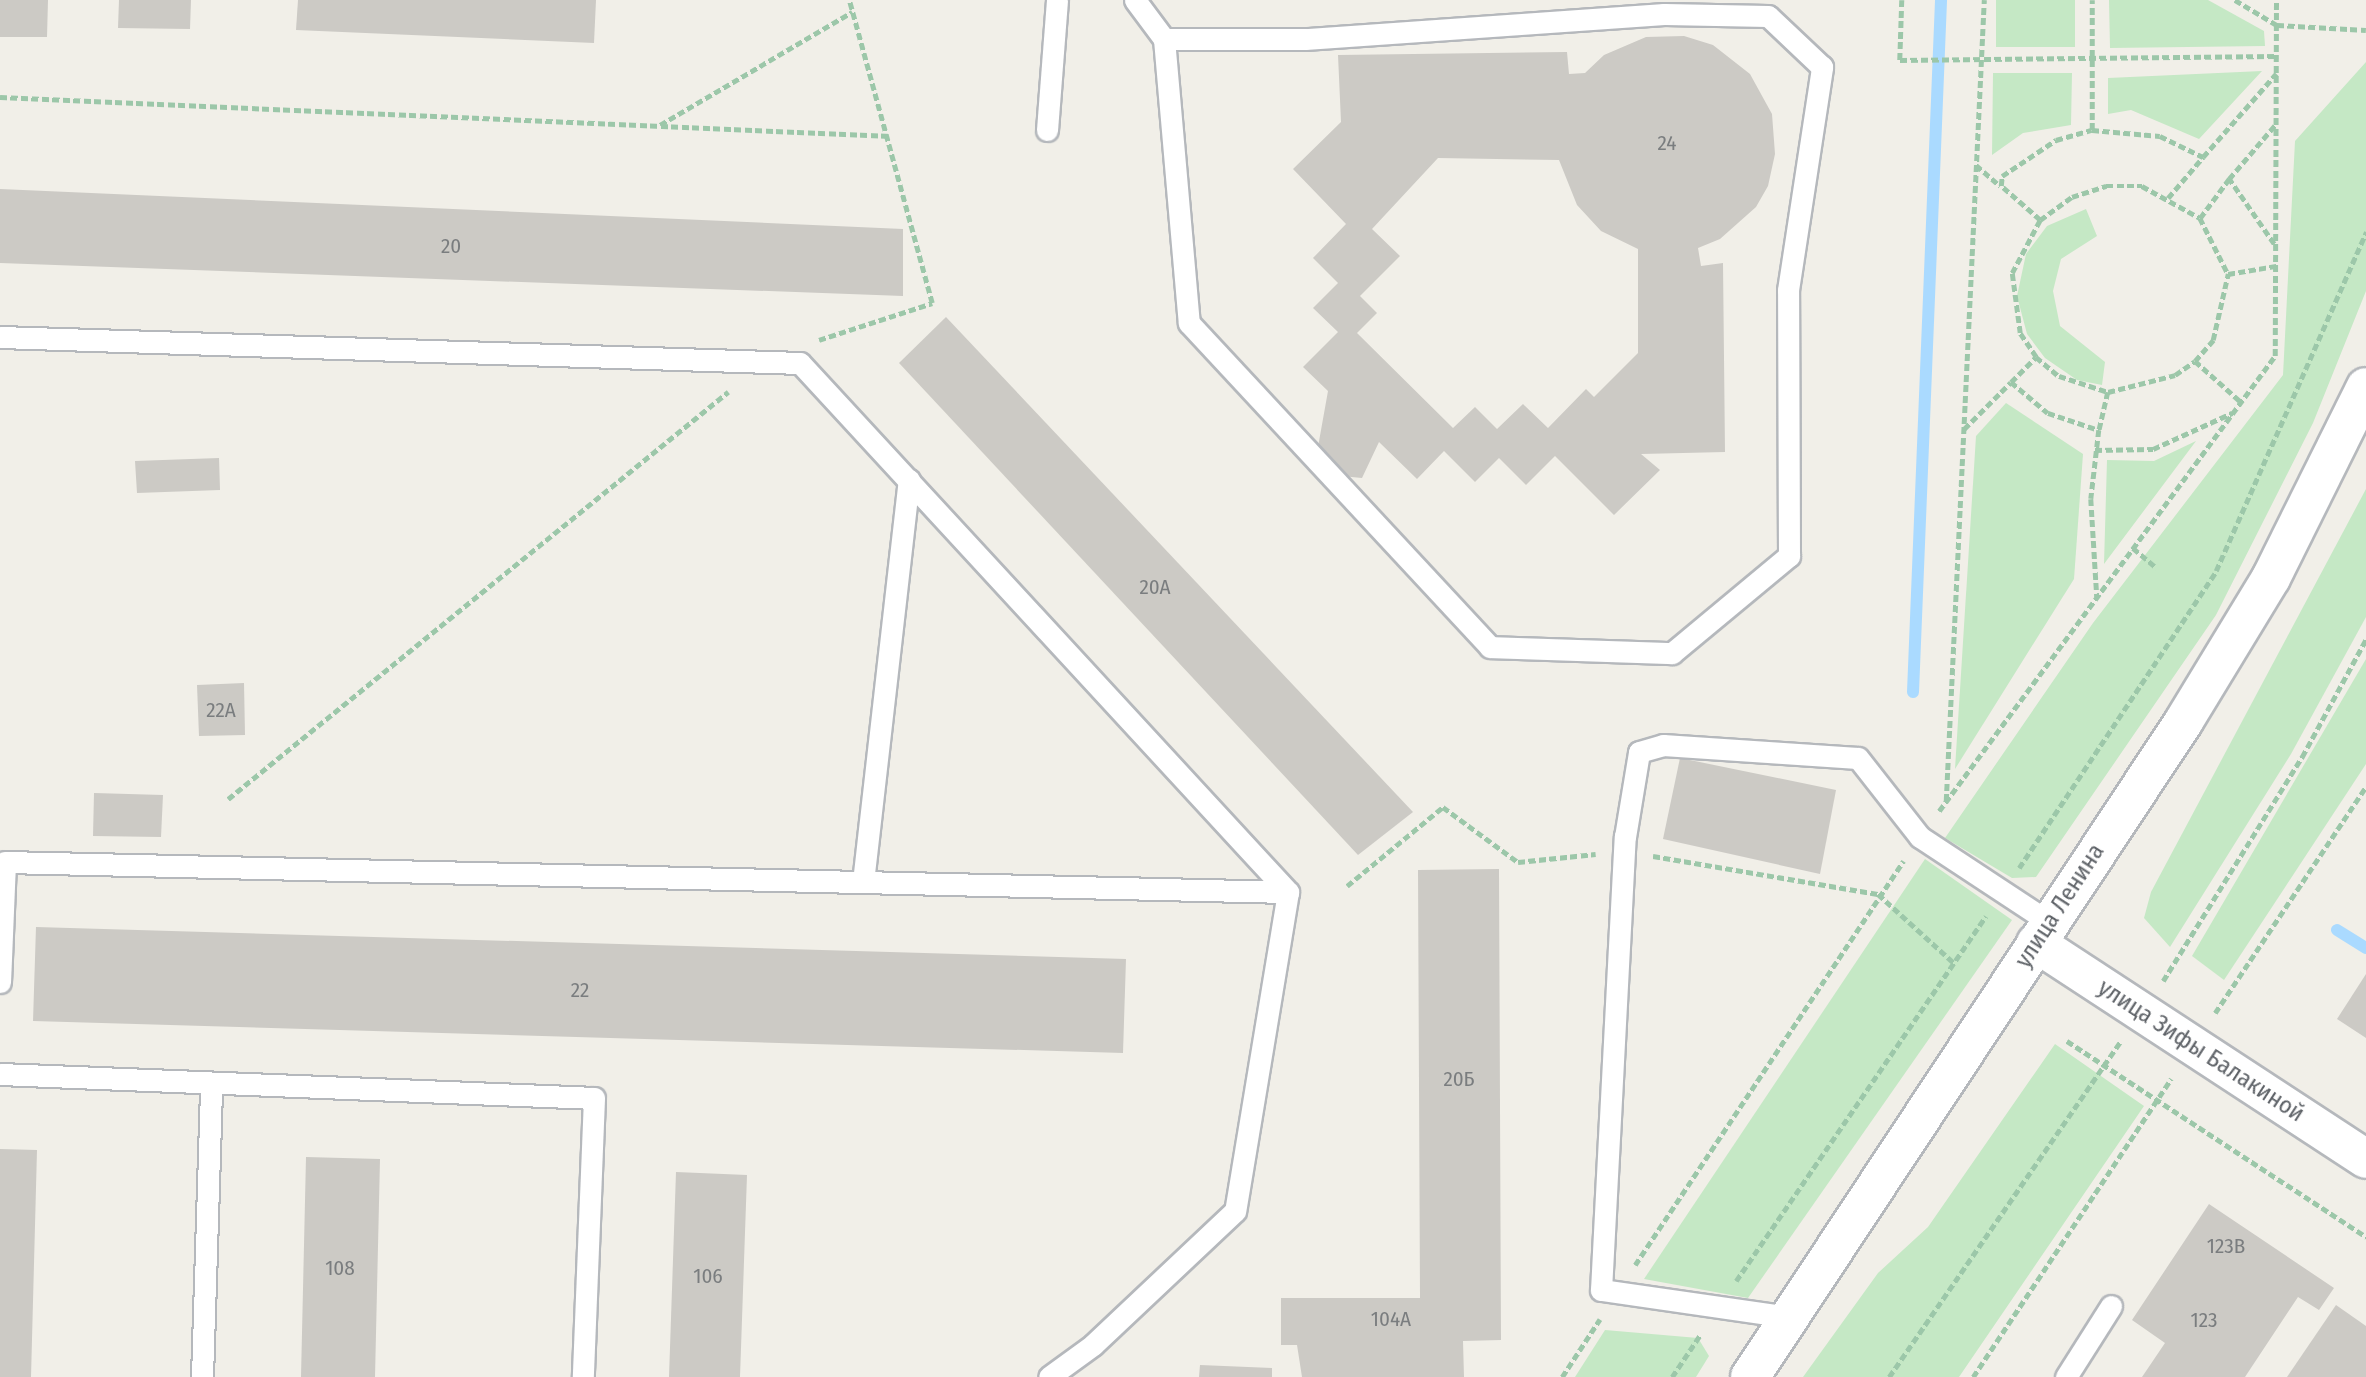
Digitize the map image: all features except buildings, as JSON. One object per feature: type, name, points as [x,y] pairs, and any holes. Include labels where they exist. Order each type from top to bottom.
[{"type":"main road","points":[[2358,426],[2366,368]]},
{"type":"main road","points":[[2358,426],[2366,387]]},
{"type":"main road","name":"улица Ленина","points":[[1750,1377],[2272,578],[2358,426]]},
{"type":"main road","name":"улица Зифы Балакиной","points":[[2043,932],[2366,1159]]},
{"type":"lane","points":[[1048,130],[1056,0]]},
{"type":"lane","points":[[1135,0],[1164,39],[1189,323],[1490,647],[1672,653],[1789,556],[1788,290],[1822,67],[1768,16],[1664,14],[1305,39],[1164,39]]},
{"type":"lane","points":[[0,337],[800,363],[1288,892]]},
{"type":"lane","points":[[863,882],[909,481]]},
{"type":"lane","points":[[1789,1317],[1601,1290],[1625,837],[1639,752],[1663,745],[1858,758],[1920,837],[2003,891],[2043,932]]},
{"type":"lane","points":[[0,982],[5,862],[1288,892]]},
{"type":"lane","points":[[1049,1377],[1093,1346],[1235,1211],[1288,892]]},
{"type":"lane","points":[[0,1074],[594,1098],[583,1377]]},
{"type":"lane","points":[[202,1377],[211,1083]]},
{"type":"lane","points":[[2066,1377],[2111,1306]]},
{"type":"path","points":[[228,799],[737,385],[775,341],[805,344],[932,303],[891,136],[849,0]]},
{"type":"path","points":[[1902,0],[1900,60],[1981,62],[2277,56]]},
{"type":"path","points":[[1946,802],[1984,0]]},
{"type":"path","points":[[2092,0],[2092,130]]},
{"type":"path","points":[[2235,0],[2277,25],[2366,30]]},
{"type":"path","points":[[1562,1377],[1878,894],[2275,356],[2276,0]]},
{"type":"path","points":[[658,127],[852,12]]},
{"type":"path","points":[[2168,198],[2277,73]]},
{"type":"path","points":[[0,97],[891,136]]},
{"type":"path","points":[[2200,218],[2277,123]]},
{"type":"path","points":[[2001,186],[2002,176],[2025,158],[2092,130],[2161,136],[2203,157]]},
{"type":"path","points":[[1976,165],[2040,220]]},
{"type":"path","points":[[2229,179],[2276,246]]},
{"type":"path","points":[[2106,186],[2142,186],[2200,218],[2228,274],[2213,340],[2195,362],[2175,375],[2108,392],[2059,376],[2036,357],[2020,333],[2012,273],[2040,220],[2072,197],[2106,186]]},
{"type":"path","points":[[1672,1377],[2003,891],[2216,571],[2366,232]]},
{"type":"path","points":[[2228,274],[2276,267]]},
{"type":"path","points":[[1964,429],[2036,357]]},
{"type":"path","points":[[2195,362],[2241,401]]},
{"type":"path","points":[[2011,382],[2048,413],[2099,430]]},
{"type":"path","points":[[2097,598],[2095,450],[2108,392]]},
{"type":"path","points":[[2095,450],[2153,449],[2233,413]]},
{"type":"path","points":[[2133,548],[2157,568]]},
{"type":"path","points":[[2165,978],[2302,758],[2366,639]]},
{"type":"path","points":[[2214,1014],[2366,787]]},
{"type":"path","points":[[1878,894],[1954,963]]},
{"type":"path","points":[[1889,1377],[2125,1035]]},
{"type":"path","points":[[2067,1041],[2366,1237]]},
{"type":"path","points":[[1973,1377],[2171,1079]]},
{"type":"green space","points":[[1996,0],[2075,0],[2075,47],[1996,47]]},
{"type":"green space","points":[[2109,0],[2208,0],[2264,31],[2265,46],[2110,48]]},
{"type":"green space","points":[[2366,62],[2366,291],[2313,423],[2216,615],[2036,877],[2012,878],[1945,838],[2093,623],[2283,375],[2295,141]]},
{"type":"green space","points":[[2262,71],[2199,139],[2131,110],[2108,114],[2108,78]]},
{"type":"green space","points":[[1993,73],[2072,73],[2071,125],[2023,133],[1992,155]]},
{"type":"green space","points":[[2086,209],[2097,236],[2061,259],[2053,291],[2060,326],[2105,362],[2102,385],[2077,380],[2045,358],[2027,334],[2017,296],[2026,254],[2047,226]]},
{"type":"green space","points":[[2006,403],[2083,454],[2074,579],[1955,769],[1976,436]]},
{"type":"green space","points":[[2196,441],[2104,564],[2107,460],[2154,461]]},
{"type":"green space","points":[[2366,489],[2366,617],[2291,754],[2170,947],[2144,918],[2151,892]]},
{"type":"green space","points":[[2366,659],[2366,764],[2224,980],[2192,956]]},
{"type":"green space","points":[[1925,859],[2012,920],[1748,1298],[1644,1279]]},
{"type":"green space","points":[[2055,1044],[2144,1106],[1959,1377],[1803,1377],[1878,1273],[1928,1227]]},
{"type":"green space","points":[[1605,1330],[1698,1338],[1709,1356],[1696,1377],[1575,1377]]},
{"type":"waterway","points":[[1913,692],[1941,0]]},
{"type":"waterway","points":[[2337,930],[2366,948]]}]
